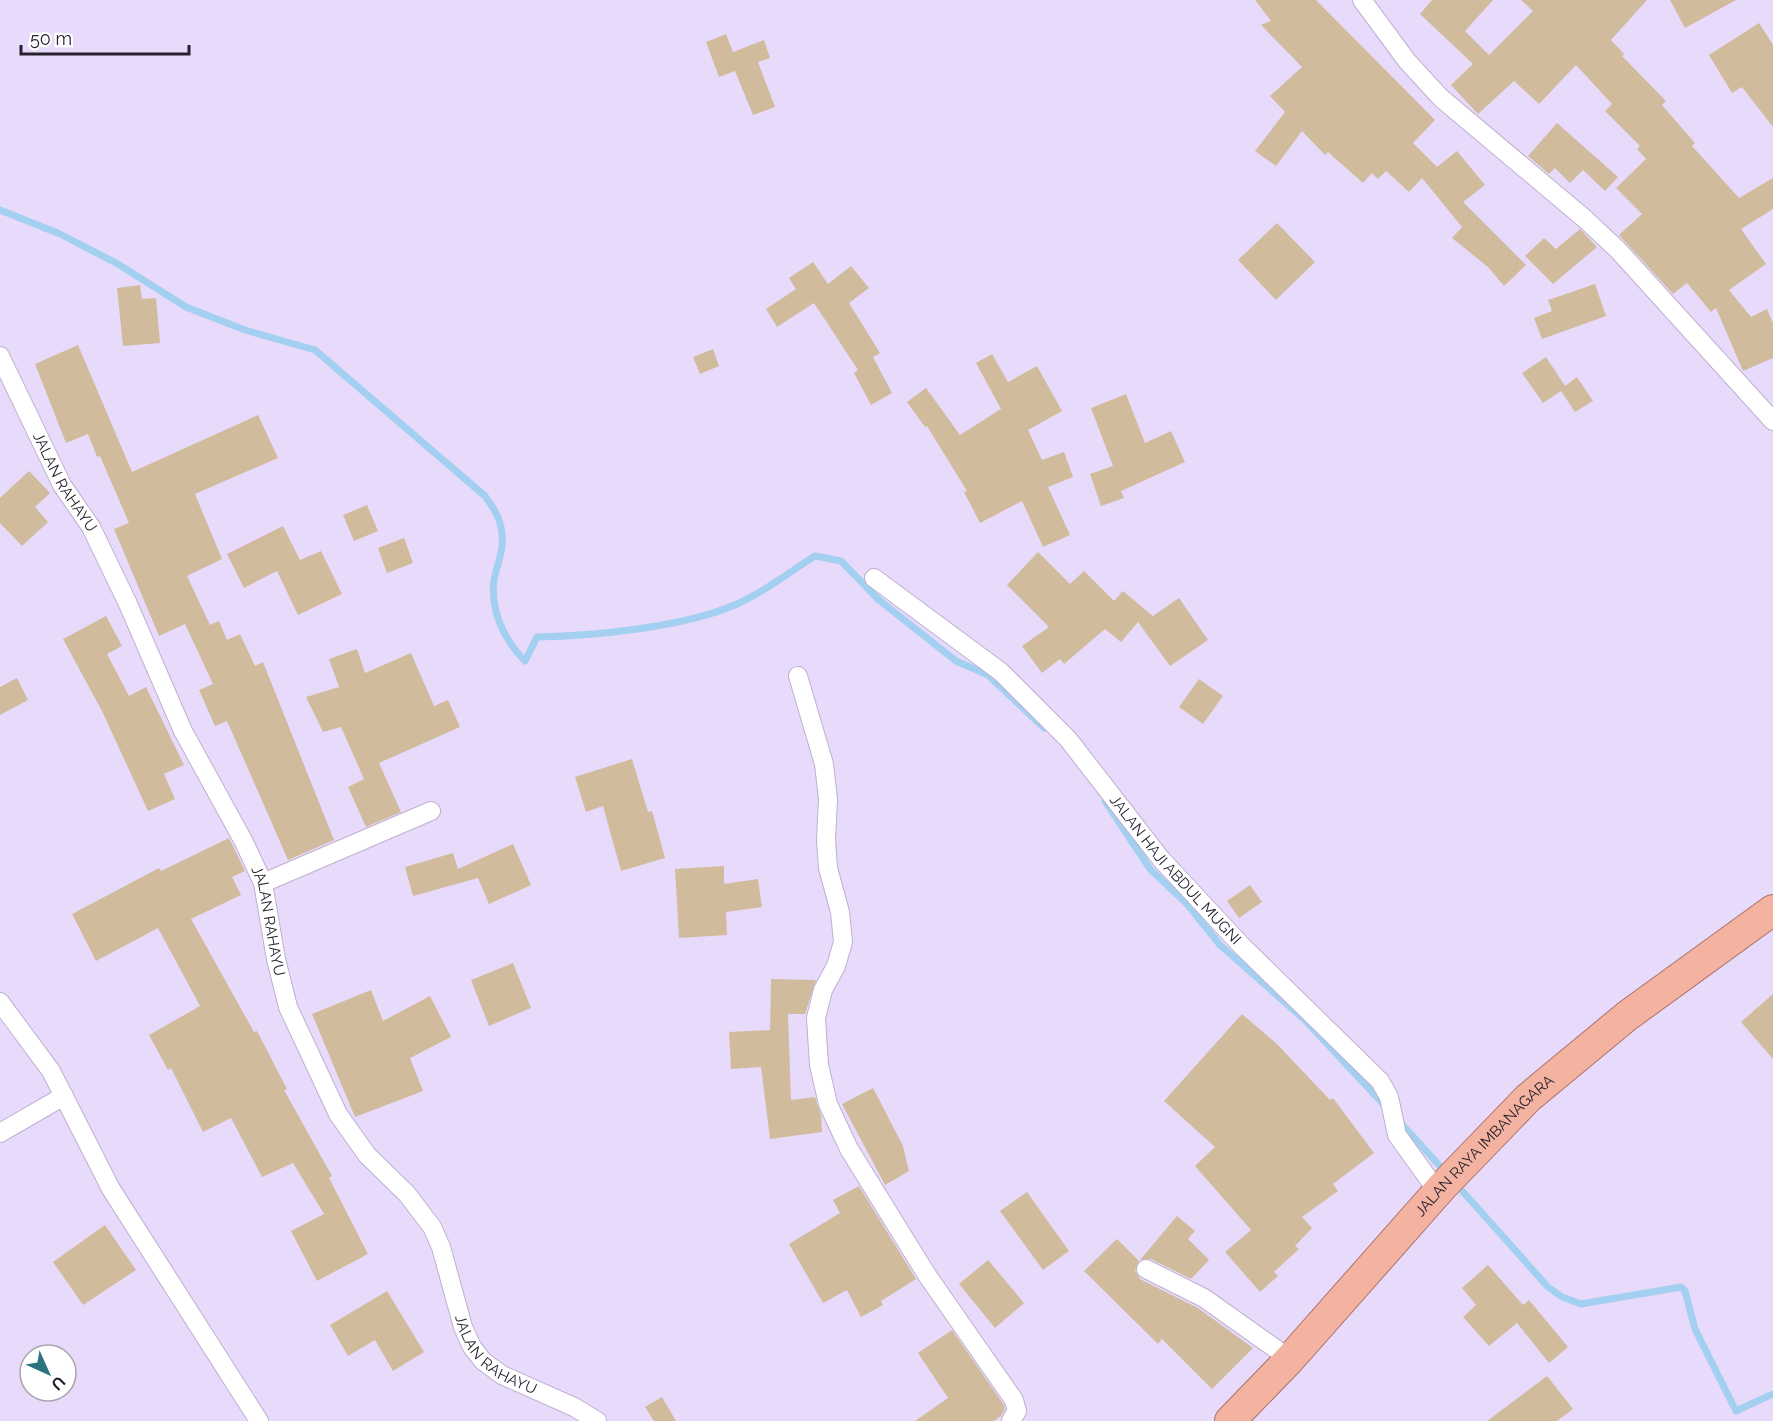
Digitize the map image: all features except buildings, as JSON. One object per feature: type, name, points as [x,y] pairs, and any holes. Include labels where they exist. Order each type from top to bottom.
[{"type":"highway","name":"JALAN RAYA IMBANAGARA","points":[[1230,1421],[1290,1359],[1447,1182],[1528,1098],[1627,1016],[1773,910]]},
{"type":"street","points":[[1362,0],[1407,61],[1441,98],[1586,219],[1618,250],[1773,421]]},
{"type":"street","name":"JALAN RAHAYU","points":[[0,356],[62,485],[91,528],[128,604],[183,731],[244,842],[263,883],[281,984],[323,1086],[354,1139],[407,1194],[432,1227],[449,1275],[463,1327],[472,1347],[483,1361],[502,1375],[574,1407],[597,1421]]},
{"type":"street","name":"JALAN HAJI ABDUL MUGNI","points":[[874,578],[1001,672],[1068,739],[1161,859],[1242,946],[1380,1081],[1389,1097],[1394,1129],[1400,1141],[1447,1182]]},
{"type":"street","points":[[798,676],[824,764],[828,799],[826,840],[828,868],[840,912],[843,942],[836,966],[823,990],[816,1018],[819,1065],[828,1104],[849,1149],[927,1275],[1014,1400],[1017,1411],[1011,1421]]},
{"type":"street","points":[[263,883],[431,811]]},
{"type":"street","points":[[0,1002],[51,1071],[111,1189],[259,1421]]},
{"type":"street","points":[[0,1133],[64,1096]]},
{"type":"street","points":[[1146,1269],[1204,1298],[1290,1359]]},
{"type":"waterway","points":[[0,210],[60,234],[118,264],[186,307],[245,330],[315,350],[485,496],[494,509],[502,534],[501,552],[494,580],[494,602],[505,634],[525,661],[537,637],[639,629],[716,612],[757,594],[815,556],[841,561],[879,600],[956,661],[988,675],[1044,728]]},
{"type":"waterway","points":[[1105,801],[1150,869],[1187,904],[1220,945],[1306,1021],[1386,1107]]},
{"type":"waterway","points":[[1400,1122],[1447,1174]]},
{"type":"waterway","points":[[1456,1184],[1548,1287],[1562,1297],[1581,1304],[1681,1287],[1685,1291],[1695,1329],[1736,1411],[1773,1394]]}]
